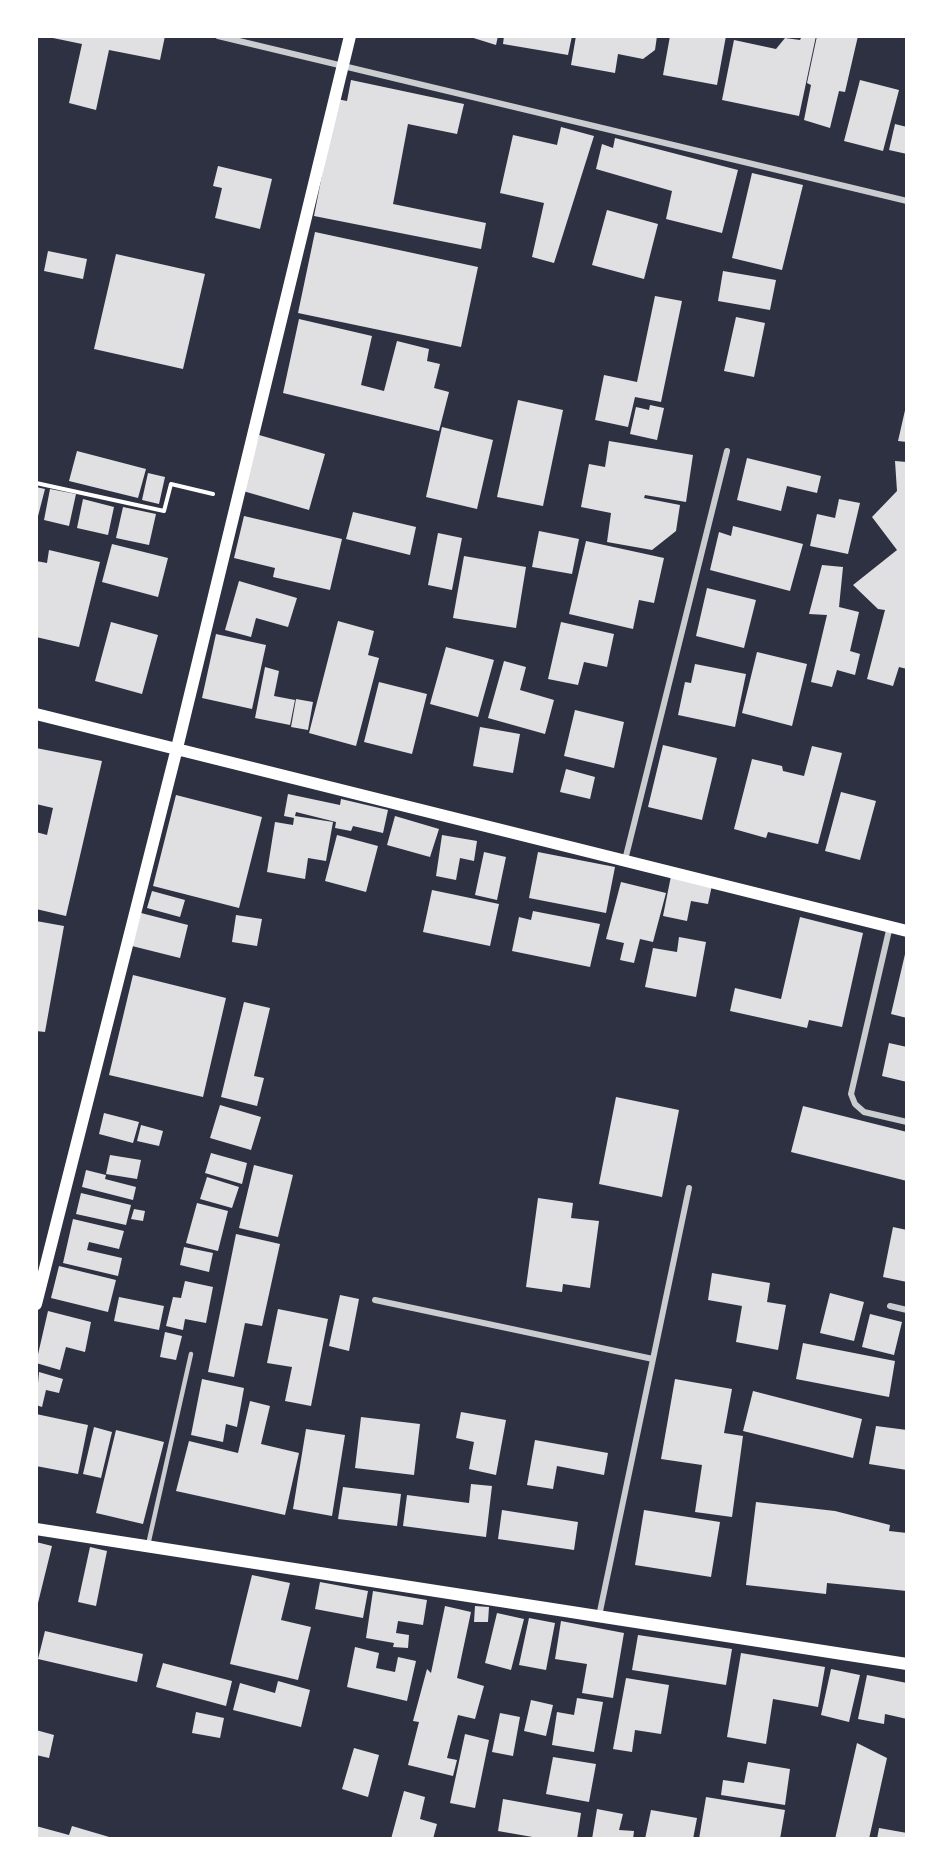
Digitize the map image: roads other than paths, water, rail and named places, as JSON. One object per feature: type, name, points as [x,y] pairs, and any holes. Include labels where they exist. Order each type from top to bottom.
[{"type":"main road","points":[[36,1304],[177,747],[350,36]]},
{"type":"main road","points":[[36,714],[177,747],[907,931]]},
{"type":"main road","points":[[36,1528],[907,1664]]},
{"type":"street","points":[[218,36],[907,201]]},
{"type":"street","points":[[625,861],[727,451]]},
{"type":"street","points":[[890,926],[852,1094],[855,1104],[864,1112],[907,1122]]},
{"type":"street","points":[[599,1617],[689,1188]]},
{"type":"street","points":[[375,1300],[653,1359]]},
{"type":"street","points":[[890,1306],[907,1310]]},
{"type":"lane","points":[[148,1547],[191,1354]]}]
